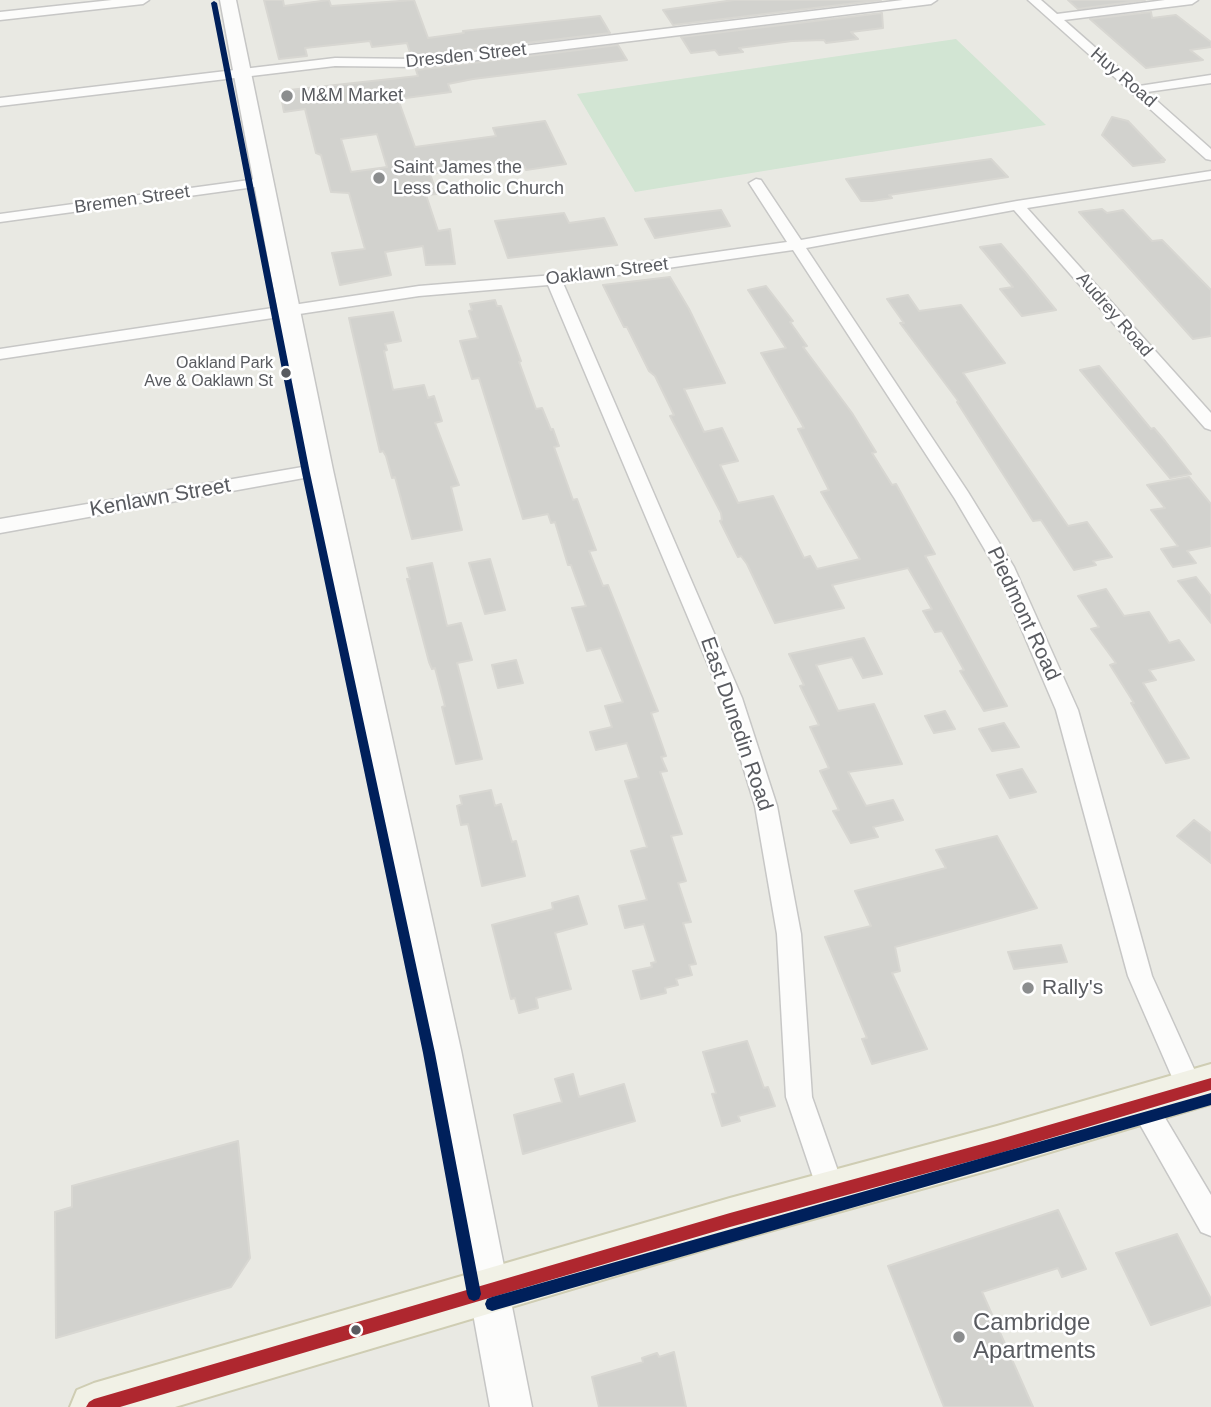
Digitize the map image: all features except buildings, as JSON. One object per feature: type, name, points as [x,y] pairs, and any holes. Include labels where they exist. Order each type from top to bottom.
[{"type":"main road","points":[[228,0],[320,470],[443,1050],[511,1407]]},
{"type":"main road","points":[[94,1407],[831,1191],[1201,1088]]},
{"type":"street","points":[[0,16],[143,0]]},
{"type":"street","name":"Dresden Street","points":[[0,102],[335,62],[444,60],[931,0]]},
{"type":"street","name":"Huy Road","points":[[1034,0],[1211,156]]},
{"type":"street","points":[[1055,18],[1192,0]]},
{"type":"street","points":[[1137,90],[1211,79]]},
{"type":"street","name":"Oaklawn Street","points":[[0,354],[426,290],[554,280],[796,246],[1017,205],[1211,175]]},
{"type":"street","name":"Bremen Street","points":[[0,218],[264,182]]},
{"type":"street","name":"Piedmont Road","points":[[756,183],[962,496],[1004,567],[1067,710],[1140,976],[1201,1088]]},
{"type":"street","name":"Audrey Road","points":[[1017,205],[1211,424]]},
{"type":"street","name":"East Dunedin Road","points":[[554,280],[732,698],[766,806],[789,934],[799,1097],[831,1191]]},
{"type":"street","name":"Kenlawn Street","points":[[0,526],[320,470]]},
{"type":"street","points":[[1143,1105],[1211,1222]]},
{"type":"green space","points":[[956,39],[1046,125],[635,192],[577,94]]},
{"type":"transit line","points":[[214,3],[306,473],[429,1053],[474,1294]]},
{"type":"transit line","points":[[94,1407],[730,1220],[997,1147],[1211,1084]]},
{"type":"transit line","points":[[492,1304],[1211,1099]]},
{"type":"place","name":"M&M Market","points":[[287,96]]},
{"type":"place","name":"Saint James the Less Catholic Church","points":[[379,178]]},
{"type":"place","name":"Oakland Park Ave & Oaklawn St","points":[[286,373]]},
{"type":"place","name":"Rally's","points":[[1028,988]]},
{"type":"place","name":"Cambridge Apartments","points":[[959,1337]]}]
